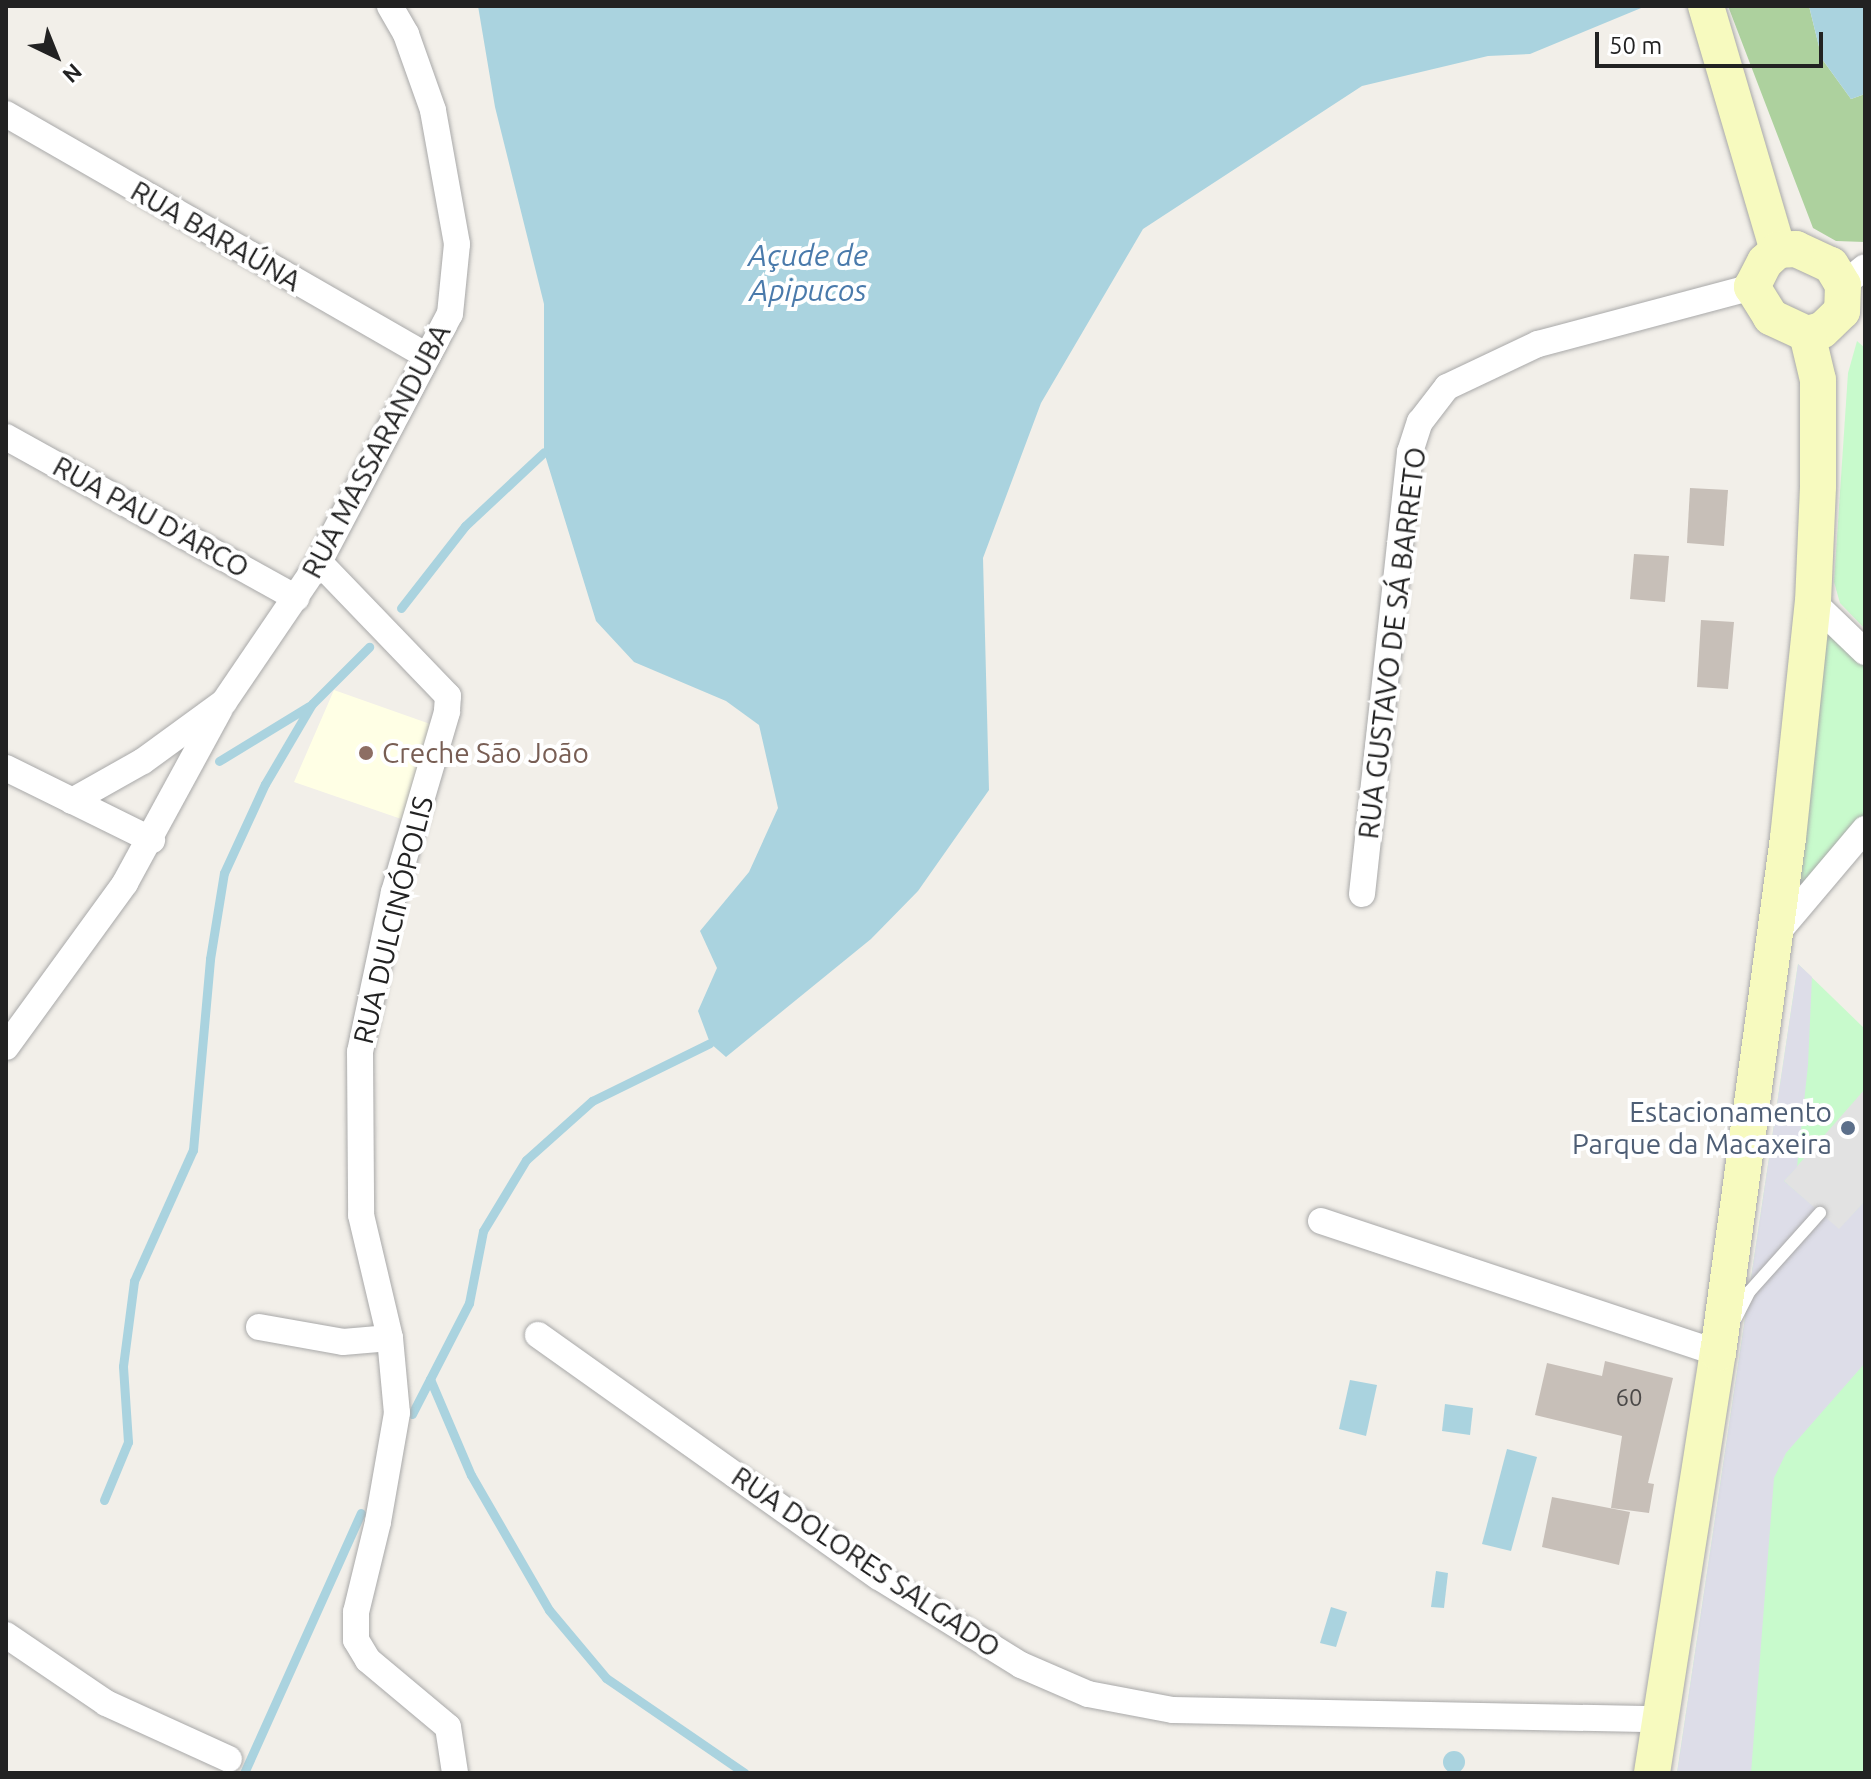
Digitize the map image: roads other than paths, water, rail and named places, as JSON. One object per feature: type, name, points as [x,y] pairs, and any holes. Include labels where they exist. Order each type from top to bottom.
[{"type":"street","name":"RUA MASSARANDUBA","points":[[72,801],[143,761],[224,702],[319,562],[450,314],[457,244],[433,110],[406,34],[390,6]]},
{"type":"street","points":[[1706,6],[1778,250]]},
{"type":"street","name":"RUA BARAÚNA","points":[[6,114],[427,356]]},
{"type":"street","points":[[1778,250],[1812,254],[1854,276],[1842,311],[1822,330],[1807,334],[1771,317],[1752,287],[1765,262],[1778,250]]},
{"type":"street","name":"RUA GUSTAVO DE SÁ BARRETO","points":[[1362,894],[1410,452],[1420,422],[1447,387],[1538,344],[1752,287]]},
{"type":"street","points":[[1652,1773],[1658,1719],[1718,1353],[1778,932],[1813,602],[1818,380],[1807,334]]},
{"type":"street","name":"RUA PAU D'ARCO","points":[[6,437],[296,598]]},
{"type":"street","name":"RUA DULCINÓPOLIS","points":[[319,562],[448,696],[447,712],[394,892],[360,1052],[361,1215],[390,1338],[397,1413],[378,1522],[356,1612],[356,1640],[368,1660],[448,1727],[455,1773]]},
{"type":"street","points":[[1813,602],[1865,652]]},
{"type":"street","points":[[6,1047],[152,840],[224,702]]},
{"type":"street","points":[[6,768],[152,840]]},
{"type":"street","points":[[1778,932],[1865,829]]},
{"type":"street","points":[[1321,1221],[1718,1353]]},
{"type":"street","points":[[259,1327],[343,1342],[390,1338]]},
{"type":"street","name":"RUA DOLORES SALGADO","points":[[538,1335],[879,1577],[1021,1665],[1088,1694],[1173,1710],[1658,1719]]},
{"type":"street","points":[[6,1635],[106,1703],[229,1759]]},
{"type":"lane","points":[[1718,1353],[1750,1291],[1820,1213]]},
{"type":"water","name":"Açude de Apipucos","points":[[478,6],[1646,6],[1530,54],[1488,56],[1362,86],[1143,229],[1041,403],[983,558],[989,790],[918,891],[871,939],[726,1057],[710,1043],[698,1011],[717,968],[700,931],[749,872],[778,808],[759,725],[726,701],[634,662],[596,621],[544,452],[544,304],[495,107]]},
{"type":"water","points":[[1809,6],[1865,6],[1865,94],[1851,99],[1822,59]]},
{"type":"water","points":[[1350,1380],[1377,1385],[1366,1436],[1339,1429]]},
{"type":"water","points":[[1445,1404],[1473,1408],[1470,1435],[1442,1431]]},
{"type":"water","points":[[1507,1449],[1537,1457],[1511,1551],[1482,1544]]},
{"type":"water","points":[[1436,1571],[1448,1573],[1444,1608],[1431,1607]]},
{"type":"water","points":[[1331,1607],[1347,1612],[1336,1647],[1320,1643]]},
{"type":"water","points":[[1454,1751],[1462,1754],[1465,1762],[1462,1770],[1454,1773],[1446,1770],[1443,1762],[1446,1754]]},
{"type":"waterway","points":[[401,608],[465,526],[544,452]]},
{"type":"waterway","points":[[104,1500],[128,1442],[123,1366],[134,1281],[193,1150],[210,959],[224,873],[265,784],[312,704],[369,647]]},
{"type":"waterway","points":[[219,761],[309,706]]},
{"type":"waterway","points":[[412,1414],[469,1303],[483,1231],[526,1160],[592,1101],[710,1043]]},
{"type":"waterway","points":[[430,1379],[471,1475],[549,1610],[606,1678],[745,1773]]},
{"type":"waterway","points":[[244,1773],[361,1513]]},
{"type":"place","name":"Creche São João","points":[[366,753]]},
{"type":"place","name":"Estacionamento Parque da Macaxeira","points":[[1848,1128]]}]
